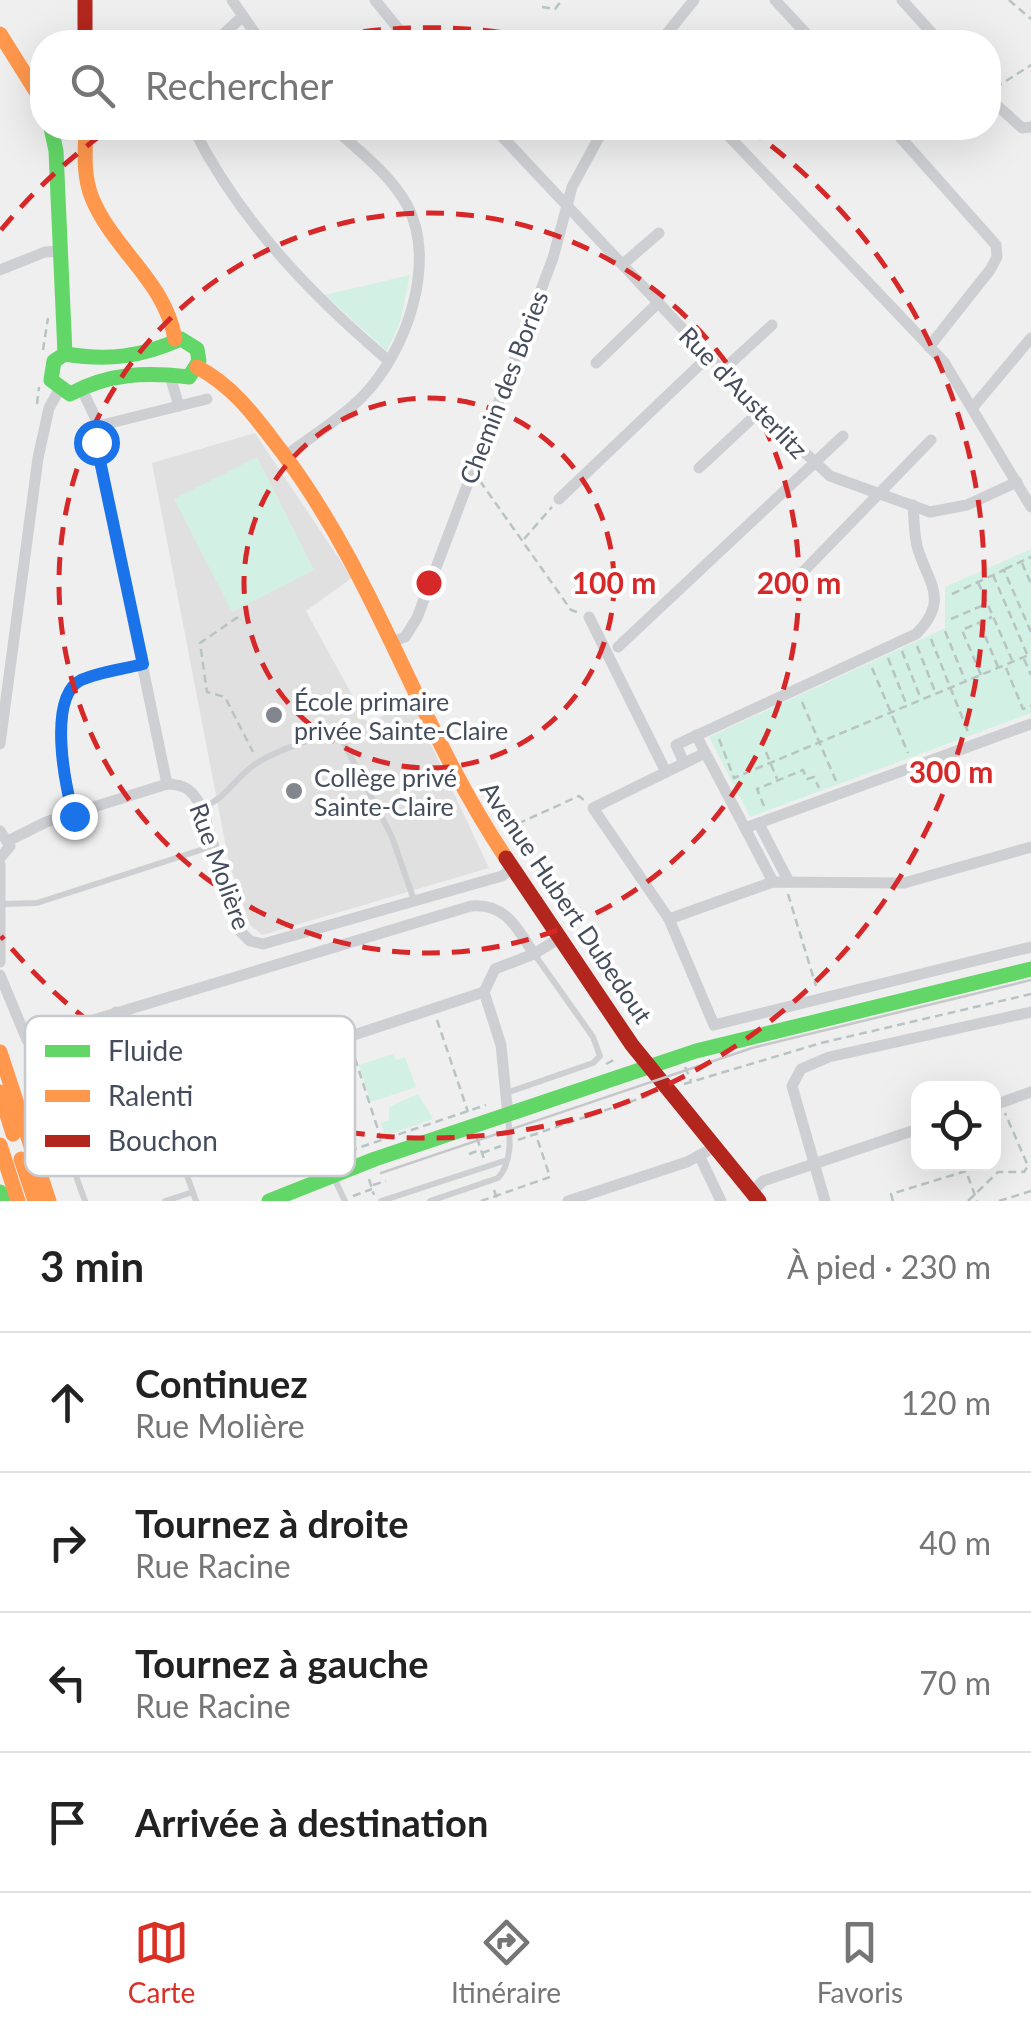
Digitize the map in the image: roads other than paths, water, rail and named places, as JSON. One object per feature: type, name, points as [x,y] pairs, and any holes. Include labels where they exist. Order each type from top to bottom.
[{"type":"main road","points":[[85,0],[85,30]]},
{"type":"main road","points":[[0,34],[30,82]]},
{"type":"main road","points":[[54,140],[65,354],[52,367],[52,380],[60,390],[167,374],[182,378],[197,368],[197,349],[188,340],[170,342],[144,354],[84,359],[65,354]]},
{"type":"main road","points":[[86,140],[90,195],[165,302],[170,342],[159,356],[167,374]]},
{"type":"main road","points":[[84,359],[90,370],[85,387]]},
{"type":"main road","name":"Avenue Hubert Dubedout","points":[[197,368],[224,381],[284,456],[349,550],[458,782],[490,836],[706,1152],[755,1196]]},
{"type":"main road","points":[[355,1167],[470,1119],[508,1116],[735,1039],[1031,969]]},
{"type":"main road","points":[[0,1052],[25,1126]]},
{"type":"main road","points":[[0,1092],[25,1170]]},
{"type":"main road","points":[[0,1145],[18,1201]]},
{"type":"main road","points":[[27,1176],[35,1201]]},
{"type":"main road","points":[[42,1176],[50,1201]]},
{"type":"main road","points":[[269,1201],[333,1176]]},
{"type":"main road","points":[[0,1192],[3,1201]]},
{"type":"street","points":[[232,0],[253,30]]},
{"type":"street","points":[[375,0],[399,30]]},
{"type":"street","points":[[670,30],[694,0]]},
{"type":"street","points":[[775,0],[803,30]]},
{"type":"street","points":[[902,0],[929,30]]},
{"type":"street","points":[[228,30],[243,16]]},
{"type":"street","points":[[1001,111],[1022,128],[1031,127]]},
{"type":"street","points":[[200,140],[227,186],[310,291],[388,361]]},
{"type":"street","points":[[284,456],[364,396],[388,361],[407,321],[419,275],[417,230],[405,201],[386,176],[347,140]]},
{"type":"street","name":"Rue d'Austerlitz","points":[[506,140],[760,410],[830,476],[946,512],[1017,482]]},
{"type":"street","name":"Chemin des Bories","points":[[394,641],[412,628],[417,618],[471,467],[533,313],[567,202],[598,140]]},
{"type":"street","points":[[732,140],[930,347],[974,406],[1031,507]]},
{"type":"street","points":[[903,140],[996,245],[997,256],[990,270],[930,347]]},
{"type":"street","points":[[623,264],[658,233]]},
{"type":"street","points":[[0,270],[45,252],[59,251]]},
{"type":"street","points":[[596,363],[659,302]]},
{"type":"street","points":[[723,370],[772,325]]},
{"type":"street","points":[[974,406],[1031,338]]},
{"type":"street","points":[[559,499],[710,355]]},
{"type":"street","points":[[167,374],[179,406]]},
{"type":"street","name":"Rue Molière","points":[[85,387],[98,426],[96,442],[113,539],[166,784],[180,784],[194,792],[240,931],[263,944],[502,876],[511,869]]},
{"type":"street","points":[[0,744],[38,458],[49,408],[60,390]]},
{"type":"street","points":[[98,426],[207,398]]},
{"type":"street","points":[[700,468],[760,410]]},
{"type":"street","points":[[618,647],[843,436]]},
{"type":"street","points":[[798,577],[931,440]]},
{"type":"street","points":[[684,763],[676,745],[916,634],[929,621],[934,578],[918,548],[914,505]]},
{"type":"street","points":[[589,617],[666,772]]},
{"type":"street","points":[[74,816],[60,758],[68,692],[78,681],[143,664]]},
{"type":"street","points":[[745,828],[1031,724]]},
{"type":"street","points":[[696,735],[745,828],[782,882]]},
{"type":"street","points":[[705,753],[593,808],[669,919],[714,1026],[1031,947]]},
{"type":"street","points":[[0,962],[0,861],[8,852],[5,835],[166,784]]},
{"type":"street","points":[[760,824],[782,882]]},
{"type":"street","points":[[669,919],[782,882],[904,884],[1031,847]]},
{"type":"street","points":[[103,1016],[471,906],[494,906],[508,915],[534,954]]},
{"type":"street","points":[[508,1116],[501,1046],[484,992],[495,969],[534,954],[558,939]]},
{"type":"street","points":[[0,975],[25,1038]]},
{"type":"street","points":[[355,1034],[484,992]]},
{"type":"street","points":[[116,1012],[117,1016]]},
{"type":"street","points":[[825,1201],[792,1086],[801,1069],[829,1057],[1031,1012]]},
{"type":"street","points":[[1001,1102],[1031,1092]]},
{"type":"street","points":[[755,1196],[763,1181],[911,1131]]},
{"type":"street","points":[[568,1201],[706,1152],[721,1201]]},
{"type":"lane","points":[[202,808],[218,801],[258,762],[294,745],[305,746],[336,728],[392,838],[415,901]]},
{"type":"lane","points":[[3,904],[38,902],[213,846]]},
{"type":"lane","points":[[504,1093],[593,1062],[600,1056],[593,1037],[534,954]]},
{"type":"lane","points":[[430,1201],[491,1180],[504,1171],[510,1143],[508,1116]]},
{"type":"lane","points":[[378,1200],[508,1160]]},
{"type":"lane","points":[[76,1176],[85,1201]]},
{"type":"lane","points":[[188,1176],[196,1201]]},
{"type":"lane","points":[[333,1176],[344,1200]]},
{"type":"lane","points":[[165,1201],[193,1192]]},
{"type":"tram line","points":[[381,1173],[752,1048],[1031,980]]},
{"type":"place","name":"École primaire privée Sainte-Claire","points":[[274,715]]},
{"type":"place","name":"Collège privé Sainte-Claire","points":[[294,791]]}]
